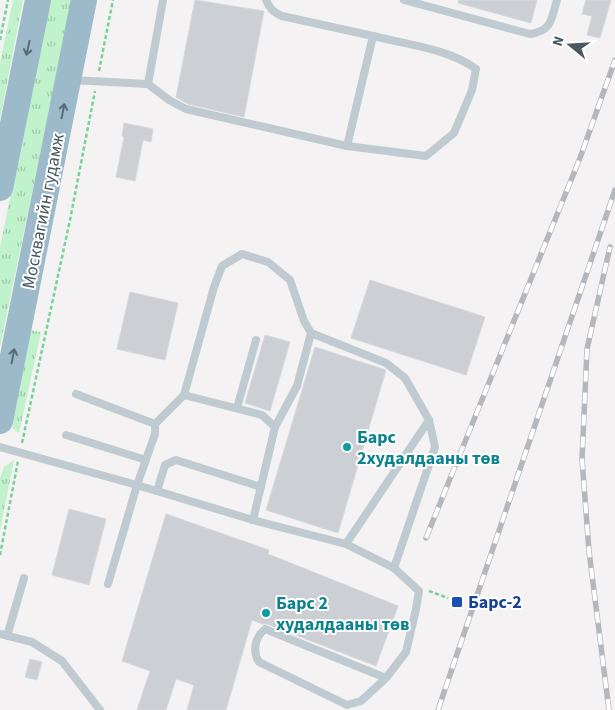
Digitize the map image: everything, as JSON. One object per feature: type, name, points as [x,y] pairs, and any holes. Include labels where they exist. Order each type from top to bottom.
[{"type":"highway","points":[[0,188],[3,155],[38,0]]},
{"type":"highway","name":"Москвагийн гудамж","points":[[0,421],[84,0]]},
{"type":"lane","points":[[148,84],[164,0]]},
{"type":"lane","points":[[69,80],[148,84],[169,100],[186,109],[347,146],[426,156],[454,133],[472,90],[476,69],[468,63],[444,53],[282,16],[273,12],[266,0]]},
{"type":"lane","points":[[404,0],[530,34],[541,32],[547,27],[557,0]]},
{"type":"lane","points":[[347,146],[373,36]]},
{"type":"lane","points":[[108,584],[137,485],[155,434],[155,424],[184,395],[222,266],[242,254],[268,262],[290,280],[304,321],[311,333],[386,363],[405,378],[429,420],[435,447],[394,568]]},
{"type":"lane","points":[[253,520],[275,427],[297,386],[311,333]]},
{"type":"lane","points":[[237,408],[256,340]]},
{"type":"lane","points":[[76,394],[155,424]]},
{"type":"lane","points":[[184,395],[262,415],[275,427]]},
{"type":"lane","points":[[346,544],[429,420]]},
{"type":"lane","points":[[66,435],[146,460]]},
{"type":"lane","points":[[0,447],[157,490],[253,520],[346,544],[394,568],[418,591],[416,609],[406,652],[386,678],[361,701],[347,705],[259,662],[255,656],[255,647],[259,633],[265,629],[386,678]]},
{"type":"lane","points":[[157,490],[165,465],[176,460],[261,487]]},
{"type":"lane","points":[[24,578],[4,635],[32,642],[62,661],[100,710]]},
{"type":"path","points":[[0,40],[8,0]]},
{"type":"path","points":[[0,555],[70,220],[113,0]]},
{"type":"path","points":[[418,591],[422,589],[448,598]]},
{"type":"green space","points":[[13,0],[23,0],[0,119],[0,63]]},
{"type":"green space","points":[[49,0],[72,0],[0,347],[0,248]]},
{"type":"green space","points":[[29,330],[41,332],[19,433],[13,429],[12,422]]},
{"type":"green space","points":[[14,460],[0,531],[0,478],[4,467]]},
{"type":"building","points":[[195,0],[264,11],[244,117],[188,104],[176,97]]},
{"type":"building","points":[[459,0],[537,0],[531,23],[458,3]]},
{"type":"building","points":[[586,0],[611,0],[600,38],[587,35],[592,16],[582,14]]},
{"type":"building","points":[[124,123],[153,129],[151,142],[143,140],[135,181],[116,177],[124,137],[122,136]]},
{"type":"building","points":[[370,280],[485,317],[466,375],[351,338]]},
{"type":"building","points":[[130,292],[178,303],[165,360],[117,349]]},
{"type":"building","points":[[265,335],[290,342],[270,411],[245,403]]},
{"type":"building","points":[[315,347],[386,370],[338,533],[266,510]]},
{"type":"building","points":[[69,509],[106,519],[89,585],[52,575]]},
{"type":"building","name":"Барс 2 худалдааны төв","points":[[166,514],[269,550],[268,554],[398,606],[376,666],[252,620],[226,710],[187,710],[194,685],[176,679],[166,710],[137,710],[150,671],[122,661]]},
{"type":"building","points":[[30,659],[42,662],[37,680],[25,677]]},
{"type":"railway","points":[[426,538],[580,158],[615,60]]},
{"type":"railway","points":[[438,710],[615,190]]},
{"type":"railway","points":[[609,710],[589,551],[582,459],[587,349],[610,247]]},
{"type":"place","name":"Барс 2худалдааны төв","points":[[347,447]]},
{"type":"place","name":"Барс-2","points":[[457,602]]},
{"type":"place","name":"Барс 2 худалдааны төв","points":[[266,613]]}]
